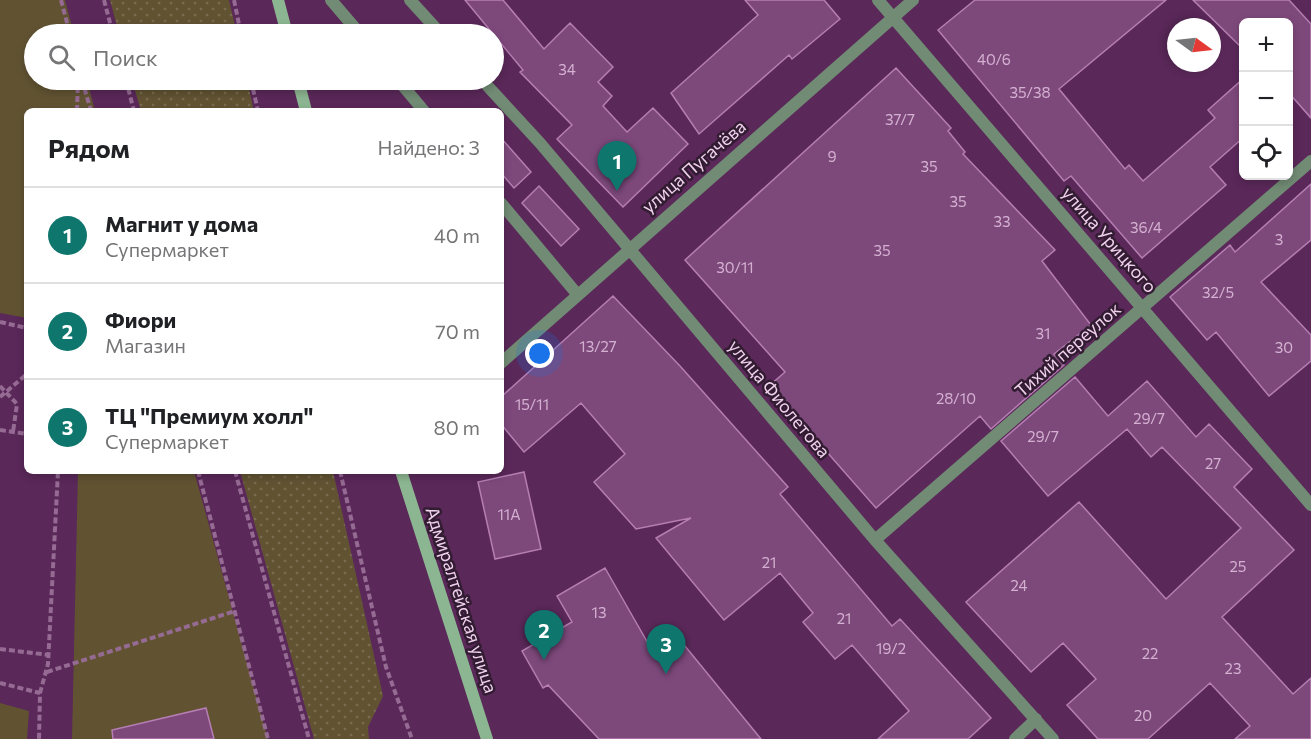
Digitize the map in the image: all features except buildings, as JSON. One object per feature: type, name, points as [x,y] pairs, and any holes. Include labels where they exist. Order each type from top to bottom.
[{"type":"main road","points":[[278,0],[284,24]]},
{"type":"main road","points":[[301,90],[305,108]]},
{"type":"main road","name":"Адмиралтейская улица","points":[[402,474],[487,739]]},
{"type":"street","points":[[331,0],[351,24]]},
{"type":"street","points":[[410,0],[432,24]]},
{"type":"street","name":"улица Урицкого","points":[[878,0],[1311,505]]},
{"type":"street","name":"улица Пугачёва","points":[[504,360],[913,0]]},
{"type":"street","points":[[406,90],[421,108]]},
{"type":"street","name":"улица Фиолетова","points":[[491,90],[540,143],[876,540],[1053,739]]},
{"type":"street","name":"Тихий переулок","points":[[876,540],[1311,161]]},
{"type":"street","points":[[504,207],[577,294]]},
{"type":"street","points":[[1015,739],[1036,719]]},
{"type":"path","points":[[61,0],[67,24]]},
{"type":"path","points":[[104,0],[110,24]]},
{"type":"path","points":[[234,0],[239,24]]},
{"type":"path","points":[[76,108],[79,90]]},
{"type":"path","points":[[84,90],[90,108]]},
{"type":"path","points":[[129,90],[133,108]]},
{"type":"path","points":[[253,90],[257,108]]},
{"type":"path","points":[[0,322],[24,327]]},
{"type":"path","points":[[0,397],[24,377]]},
{"type":"path","points":[[0,386],[17,404],[13,432]]},
{"type":"path","points":[[0,430],[24,434]]},
{"type":"path","points":[[39,739],[40,693],[49,655],[58,474]]},
{"type":"path","points":[[199,474],[268,739]]},
{"type":"path","points":[[236,474],[309,739]]},
{"type":"path","points":[[341,474],[386,668],[412,739]]},
{"type":"path","points":[[46,672],[234,611]]},
{"type":"path","points":[[0,649],[49,655]]},
{"type":"path","points":[[0,683],[40,693]]},
{"type":"shaded area","points":[[0,0],[65,0],[71,24],[24,24],[24,90],[90,90],[94,108],[24,108],[24,317],[0,313]]},
{"type":"shaded area","points":[[110,0],[229,0],[235,24],[116,24]]},
{"type":"shaded area","points":[[135,90],[249,90],[253,108],[140,108]]},
{"type":"shaded area","points":[[78,474],[195,474],[268,739],[72,739]]},
{"type":"shaded area","points":[[241,474],[334,474],[383,696],[368,727],[369,739],[314,739]]},
{"type":"shaded area","points":[[0,703],[29,711],[27,739],[0,739]]},
{"type":"place","name":"Магнит у дома","points":[[617,191]]},
{"type":"place","name":"Фиори","points":[[544,660]]},
{"type":"place","name":"ТЦ \"Премиум холл\"","points":[[666,674]]}]
